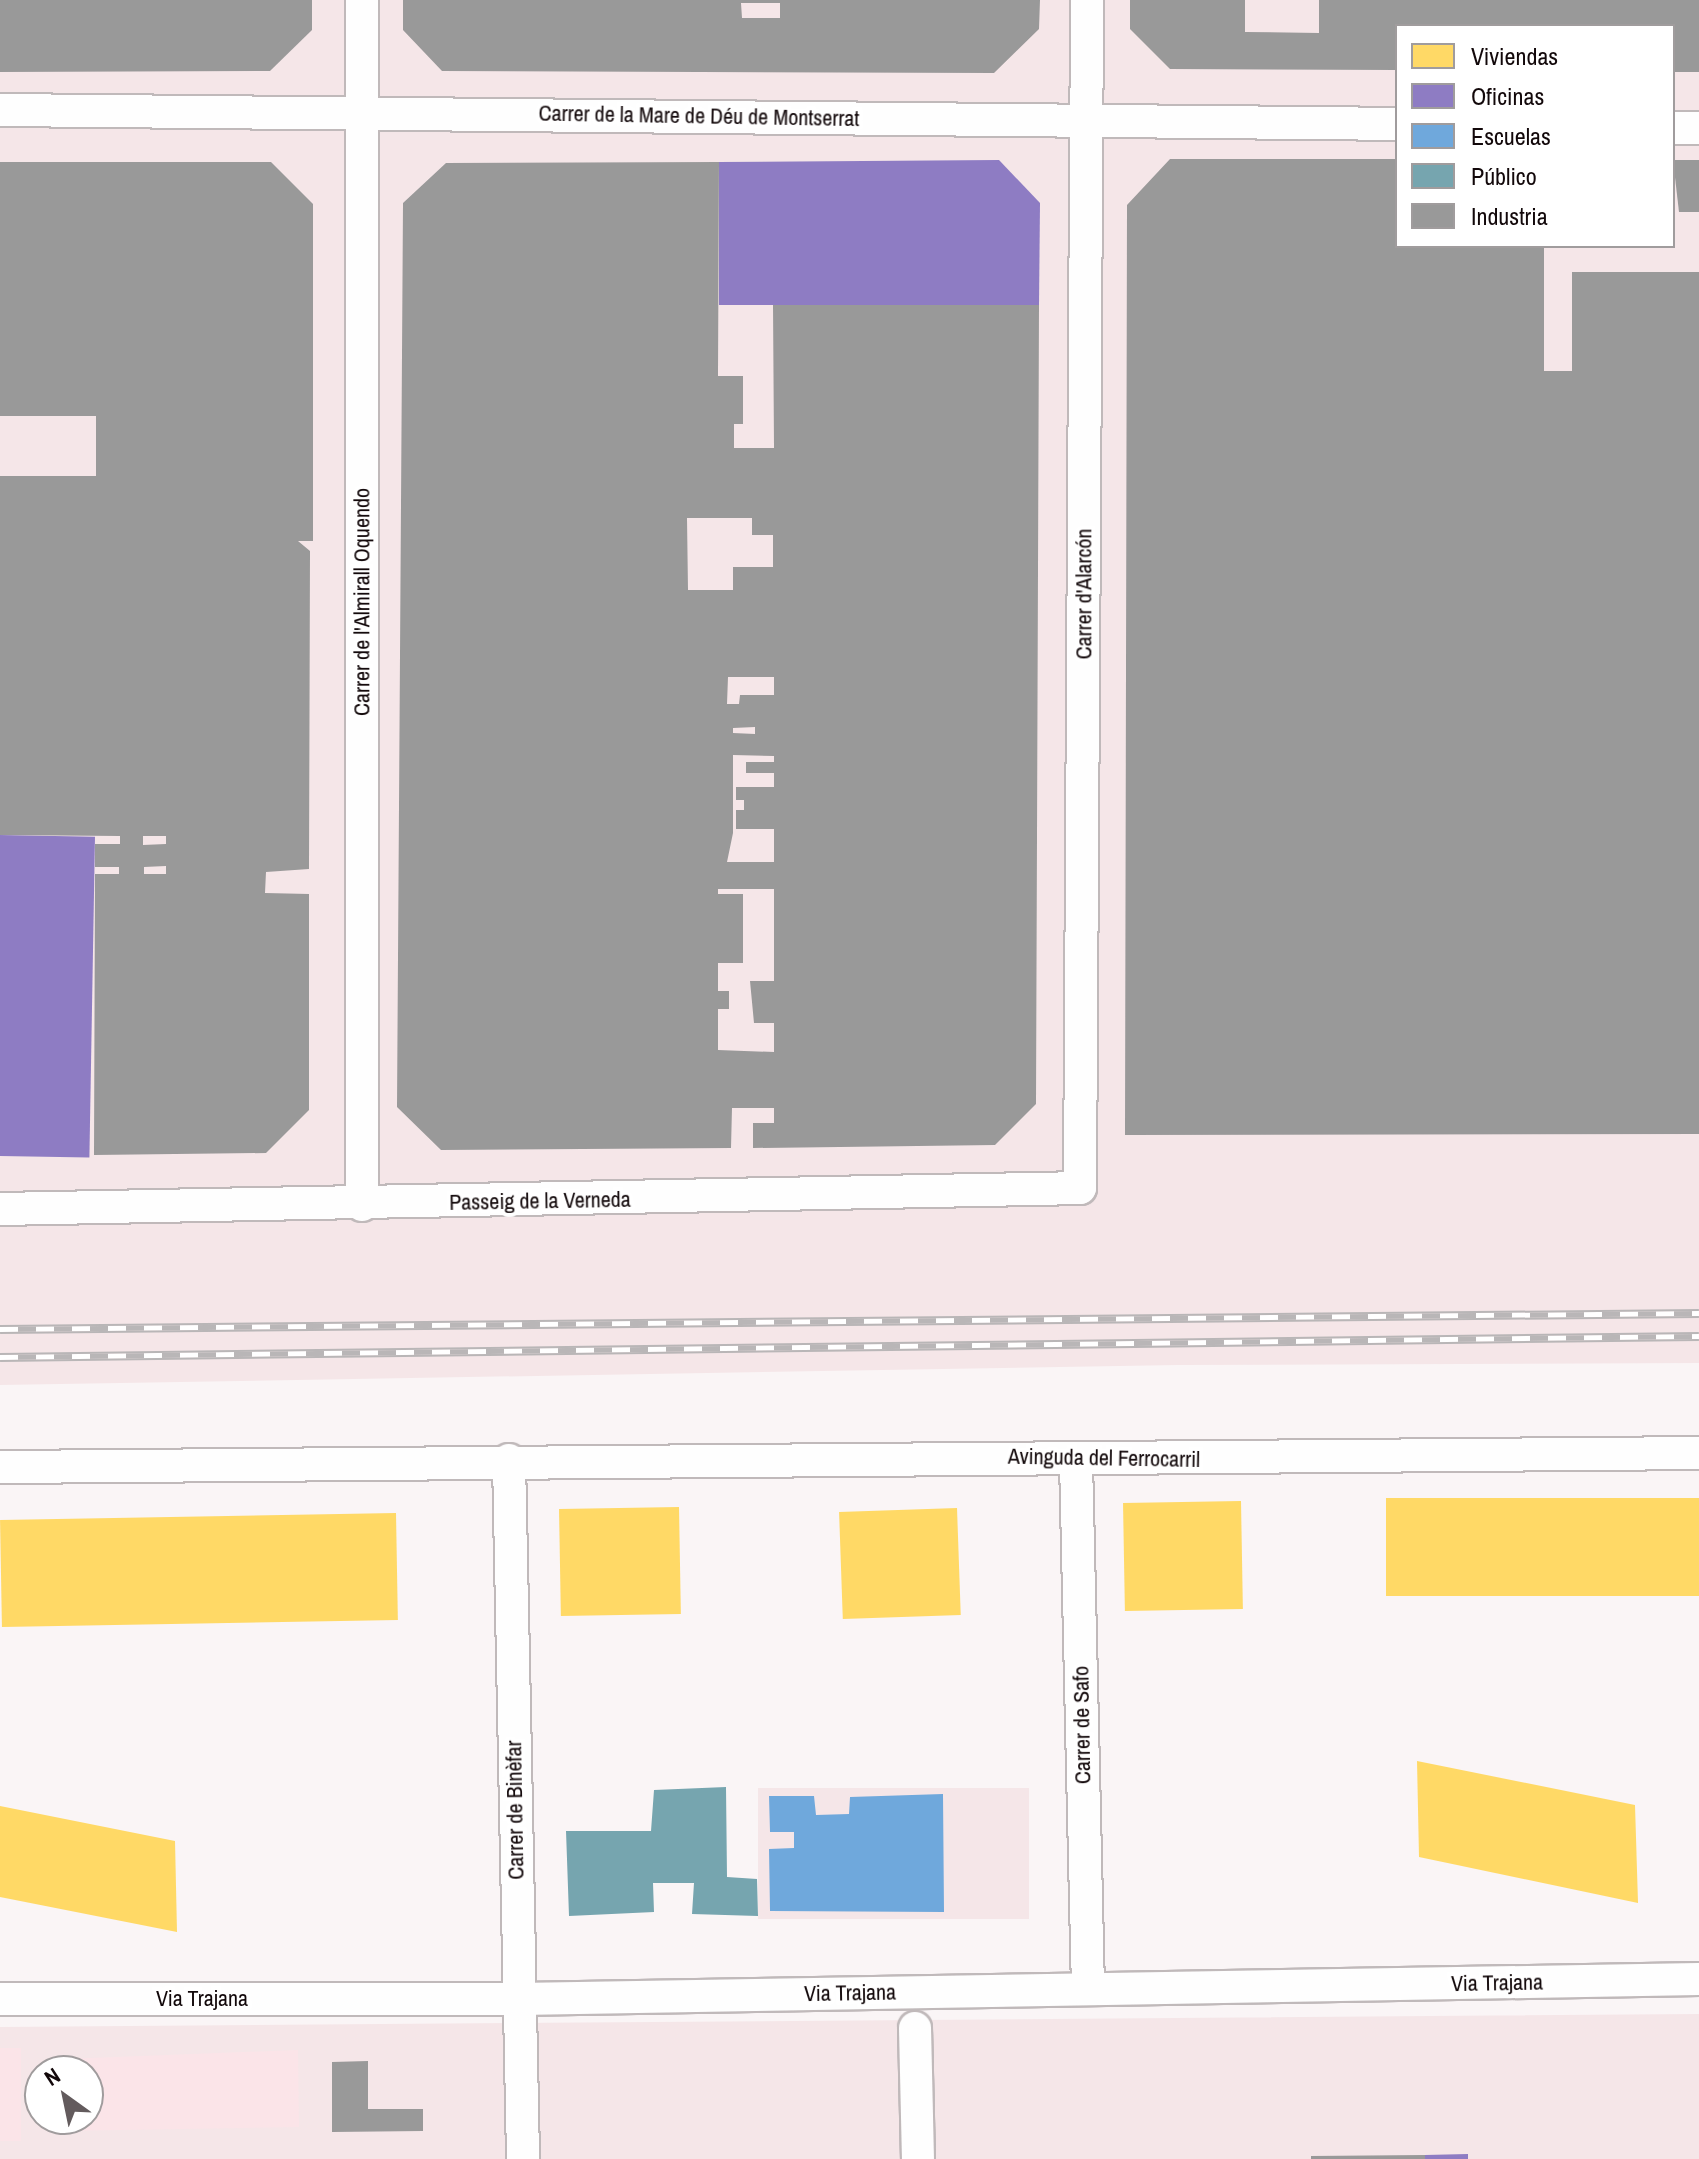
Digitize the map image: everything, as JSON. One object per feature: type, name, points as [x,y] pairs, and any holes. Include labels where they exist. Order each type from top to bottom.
[{"type":"street","name":"Carrer de l'Almirall Oquendo","points":[[362,0],[362,1205]]},
{"type":"street","name":"Carrer d'Alarcón","points":[[1080,1188],[1087,0]]},
{"type":"street","name":"Carrer de la Mare de Déu de Montserrat","points":[[0,110],[362,111],[1395,124]]},
{"type":"street","points":[[1675,128],[1699,128]]},
{"type":"street","name":"Passeig de la Verneda","points":[[0,1209],[362,1205],[1080,1188]]},
{"type":"street","name":"Avinguda del Ferrocarril","points":[[509,1460],[1011,1456],[1076,1461],[1699,1453]]},
{"type":"street","points":[[0,1467],[509,1460]]},
{"type":"street","name":"Carrer de Binèfar","points":[[509,1460],[523,2159]]},
{"type":"street","name":"Carrer de Safo","points":[[1076,1461],[1088,1989]]},
{"type":"street","name":"Via Trajana","points":[[0,1999],[519,1999],[1699,1979]]},
{"type":"street","points":[[915,2028],[918,2159]]},
{"type":"shaded area","points":[[0,0],[1699,0],[1699,1363],[1178,1365],[0,1385]]},
{"type":"shaded area","points":[[758,1788],[1029,1788],[1029,1919],[758,1919]]},
{"type":"shaded area","points":[[1699,2014],[1699,2159],[0,2159],[0,2027]]},
{"type":"shaded area","points":[[0,2048],[21,2048],[21,2141],[0,2141]]},
{"type":"shaded area","points":[[298,2050],[299,2127],[104,2130],[104,2057]]},
{"type":"building: Viviendas","points":[[1386,1498],[1699,1498],[1699,1596],[1386,1596]]},
{"type":"building: Viviendas","points":[[1241,1501],[1243,1609],[1125,1611],[1123,1503]]},
{"type":"building: Viviendas","points":[[679,1507],[681,1614],[561,1616],[559,1509]]},
{"type":"building: Viviendas","points":[[957,1508],[961,1615],[843,1619],[839,1512]]},
{"type":"building: Viviendas","points":[[396,1513],[398,1620],[2,1627],[0,1520]]},
{"type":"building: Viviendas","points":[[1417,1761],[1635,1805],[1638,1903],[1419,1857]]},
{"type":"building: Viviendas","points":[[0,1806],[175,1841],[177,1932],[0,1897]]},
{"type":"building: Oficinas","points":[[999,160],[1040,203],[1039,305],[719,305],[719,162]]},
{"type":"building: Oficinas","points":[[0,835],[95,837],[89,1158],[0,1156]]},
{"type":"building: Oficinas","points":[[1468,2154],[1468,2159],[1425,2159],[1425,2155]]},
{"type":"building: Escuelas","points":[[943,1794],[944,1912],[770,1911],[769,1849],[794,1848],[794,1832],[770,1832],[769,1796],[814,1796],[816,1815],[849,1814],[850,1797]]},
{"type":"building: Público","points":[[726,1787],[727,1877],[757,1879],[758,1916],[692,1914],[694,1883],[653,1883],[654,1912],[569,1916],[566,1831],[651,1831],[654,1790]]},
{"type":"building: Industria","points":[[0,0],[312,0],[312,30],[270,71],[0,72]]},
{"type":"building: Industria","points":[[403,0],[1040,0],[1039,29],[994,73],[442,71],[403,30]],"holes":[[[741,3],[780,3],[780,18],[742,18]]]},
{"type":"building: Industria","points":[[1130,0],[1245,0],[1245,32],[1319,33],[1319,0],[1699,0],[1699,72],[1675,72],[1675,24],[1395,24],[1395,70],[1170,69],[1130,29]]},
{"type":"building: Industria","points":[[1170,159],[1395,159],[1395,248],[1544,248],[1544,371],[1572,371],[1572,272],[1699,272],[1699,1134],[1125,1135],[1127,205]]},
{"type":"building: Industria","points":[[1675,160],[1699,160],[1699,212],[1679,212]]},
{"type":"building: Industria","points":[[0,162],[271,162],[313,204],[313,541],[298,541],[310,551],[309,869],[266,872],[265,893],[309,894],[309,1110],[266,1153],[94,1155],[95,874],[119,874],[119,867],[95,867],[95,844],[120,844],[120,836],[0,835],[0,476],[96,476],[96,416],[0,416]],"holes":[[[143,836],[166,836],[166,844],[143,845]],[[166,866],[166,874],[144,874],[144,867]]]},
{"type":"building: Industria","points":[[719,162],[718,376],[743,376],[743,424],[734,424],[734,448],[774,448],[773,305],[1039,305],[1036,1104],[995,1145],[753,1148],[753,1123],[774,1123],[774,1108],[732,1108],[731,1148],[441,1150],[397,1107],[403,203],[446,163]],"holes":[[[687,518],[752,518],[752,535],[773,535],[773,567],[733,567],[733,590],[688,590]],[[728,677],[774,677],[774,695],[740,695],[739,704],[727,704]],[[755,727],[755,734],[733,733],[733,728]],[[733,755],[774,756],[774,762],[746,762],[746,773],[774,773],[774,787],[736,787],[736,800],[744,800],[744,810],[736,810],[736,829],[774,829],[774,862],[727,862],[733,833]],[[718,889],[774,889],[774,981],[750,981],[754,1023],[774,1023],[774,1052],[718,1050],[718,1009],[729,1009],[729,991],[718,991],[718,963],[743,963],[743,894],[718,894]]]},
{"type":"building: Industria","points":[[368,2061],[368,2109],[423,2109],[423,2131],[332,2132],[332,2062]]},
{"type":"building: Industria","points":[[1425,2155],[1425,2159],[1311,2159],[1311,2156]]},
{"type":"railway","points":[[0,1329],[1699,1313]]},
{"type":"railway","points":[[0,1357],[1699,1336]]}]
